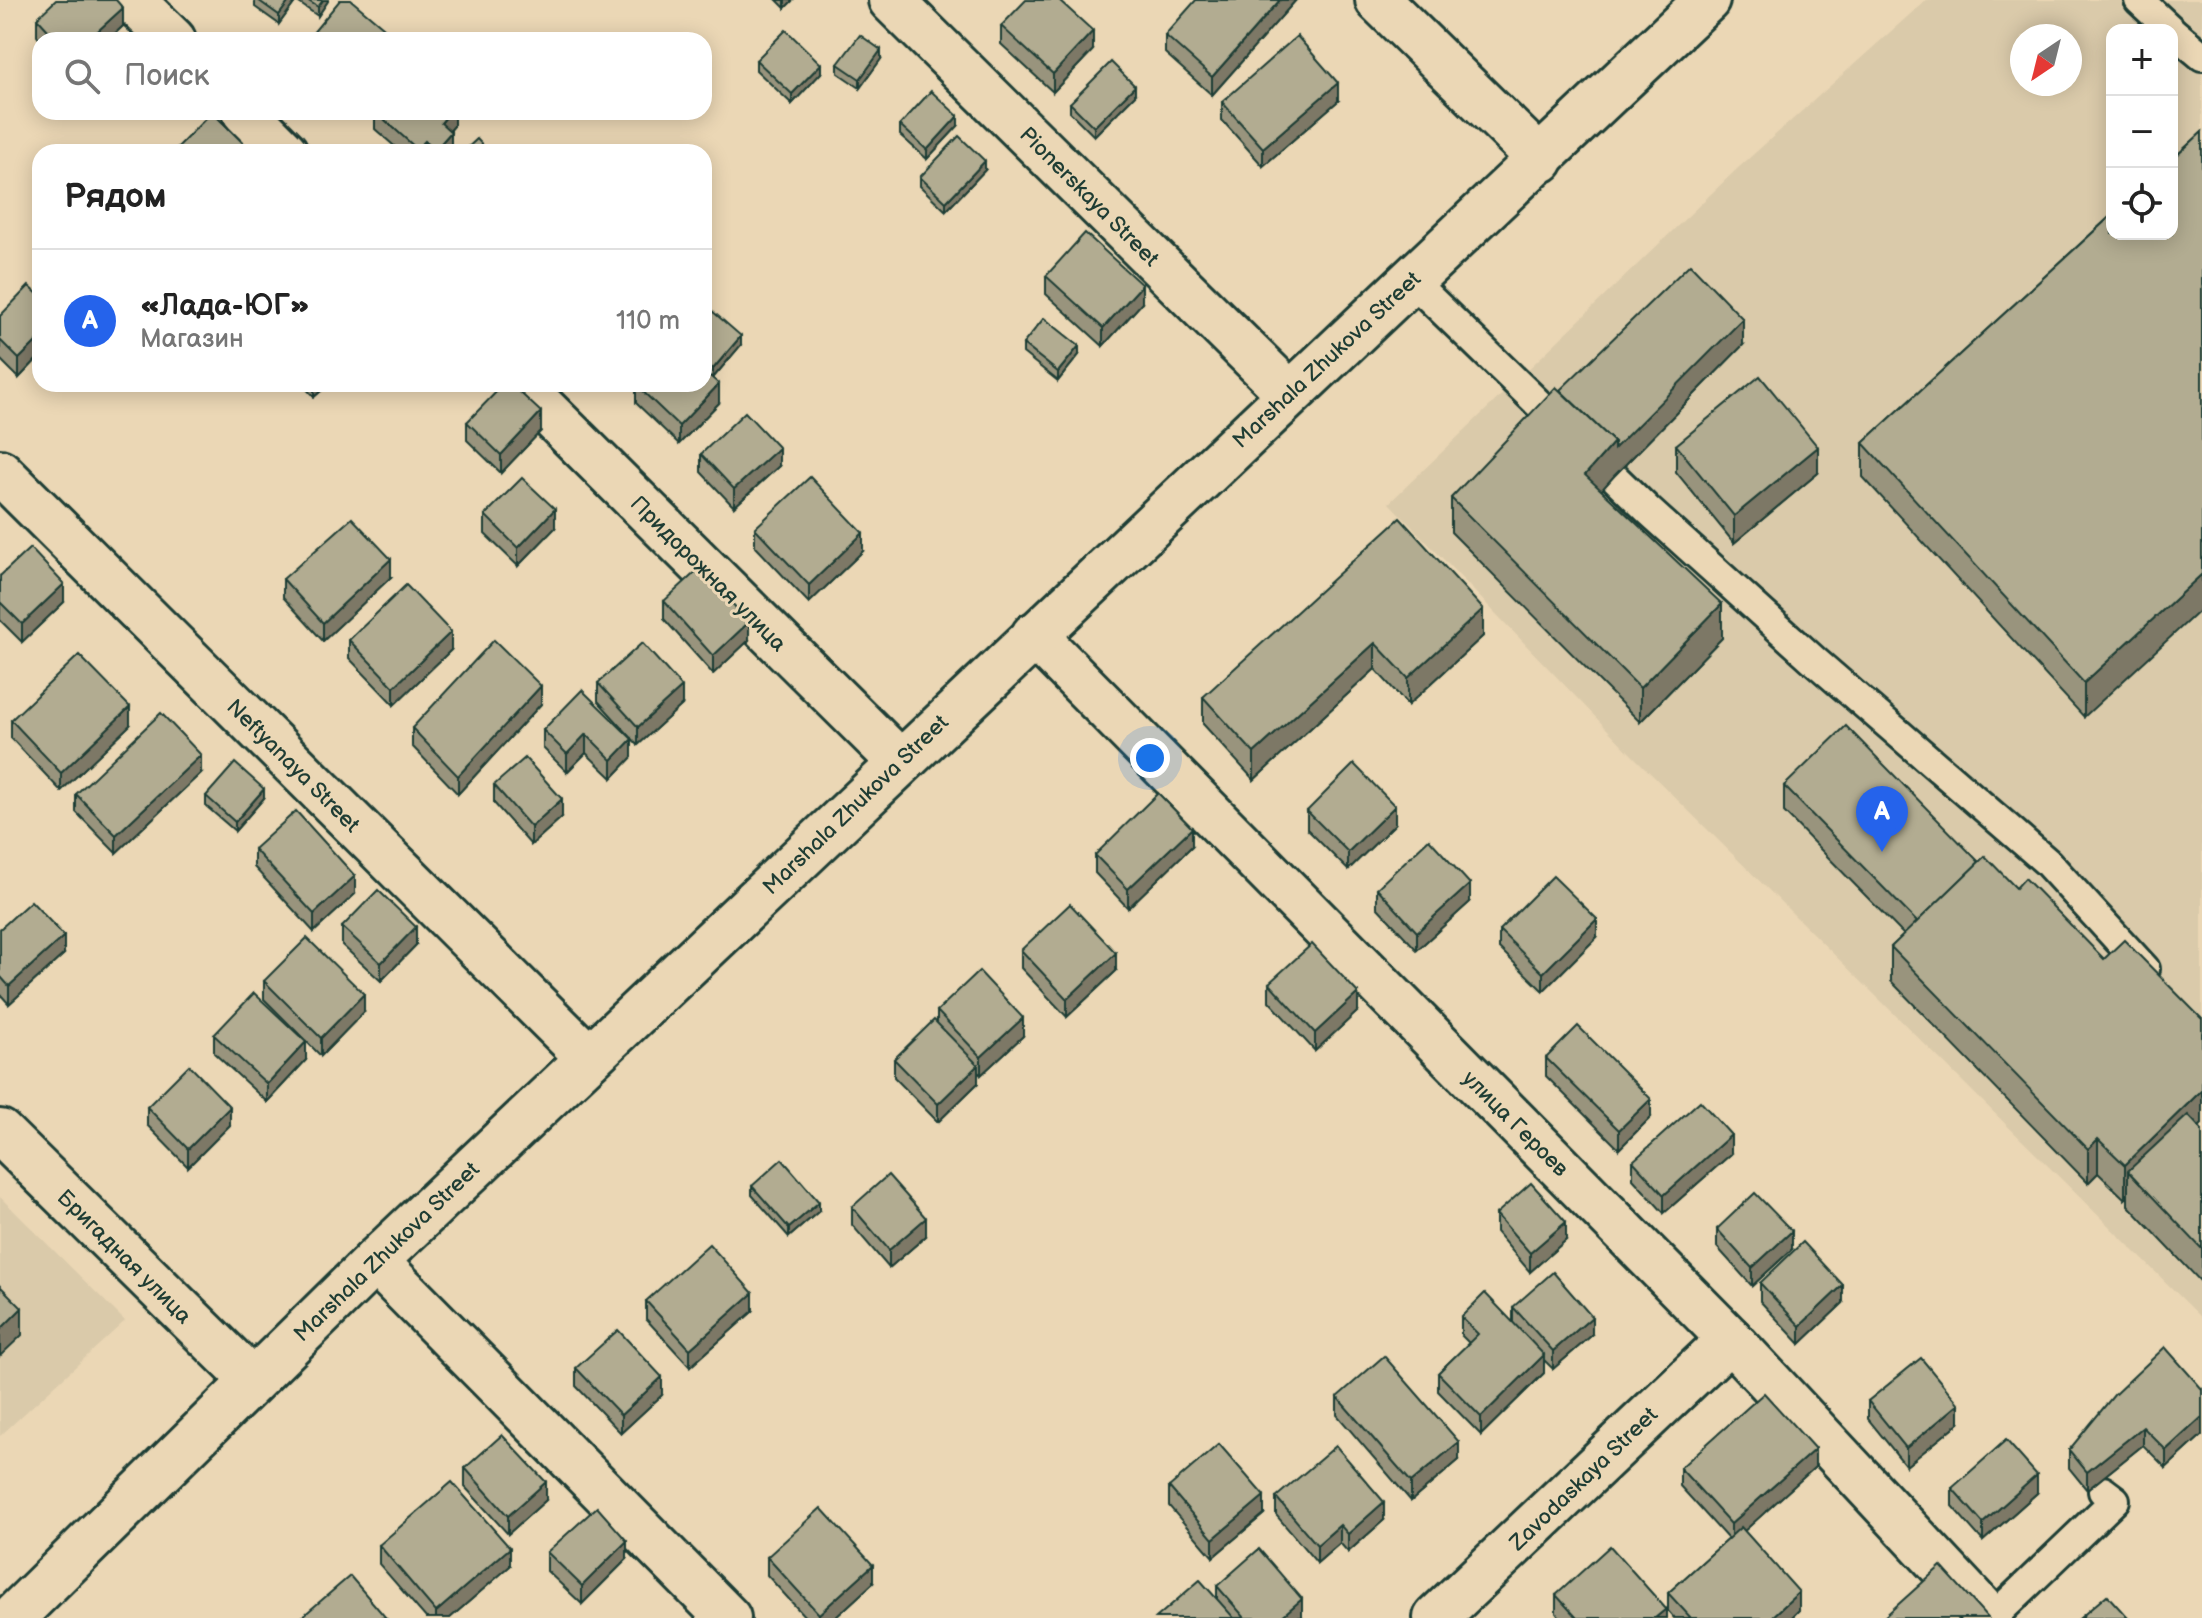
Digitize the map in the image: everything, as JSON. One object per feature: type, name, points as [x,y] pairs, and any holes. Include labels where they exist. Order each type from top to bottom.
[{"type":"street","points":[[132,0],[165,32]]},
{"type":"street","name":"Pionerskaya Street","points":[[891,0],[1289,393]]},
{"type":"street","points":[[1378,0],[1541,160]]},
{"type":"street","name":"Marshala Zhukova Street","points":[[12,1618],[251,1379],[1707,0]]},
{"type":"street","points":[[253,120],[277,144]]},
{"type":"street","name":"Придорожная улица","points":[[527,392],[900,762]]},
{"type":"street","name":"Neftyanaya Street","points":[[0,472],[589,1058]]},
{"type":"street","name":"улица Героев","points":[[1034,635],[1730,1339],[1991,1618]]},
{"type":"street","name":"Бригадная улица","points":[[0,1132],[251,1379]]},
{"type":"street","points":[[375,1261],[728,1618]]},
{"type":"street","name":"Zavodaskaya Street","points":[[1436,1618],[1730,1339]]},
{"type":"lane","points":[[2139,0],[2165,24]]},
{"type":"lane","points":[[2178,35],[2202,56]]},
{"type":"lane","points":[[1411,280],[1649,511],[1816,662],[2047,862],[2161,986]]},
{"type":"lane","points":[[1991,1618],[2115,1500],[2103,1491]]},
{"type":"shaded area","points":[[1926,0],[2202,0],[2202,1318],[1634,757],[1389,503],[1737,169]]},
{"type":"shaded area","points":[[0,1197],[125,1321],[0,1436]]},
{"type":"building","points":[[56,0],[116,0],[123,8],[97,32],[50,32],[37,18]]},
{"type":"building","points":[[258,0],[290,0],[279,15]]},
{"type":"building","points":[[307,0],[323,0],[318,7]]},
{"type":"building","points":[[340,0],[351,0],[389,32],[314,32]]},
{"type":"building","points":[[1026,0],[1059,0],[1093,31],[1053,74],[1001,26]]},
{"type":"building","points":[[1196,0],[1280,0],[1212,77],[1165,35]]},
{"type":"building","points":[[786,30],[821,64],[792,94],[756,60]]},
{"type":"building","points":[[860,35],[881,50],[860,79],[838,64]]},
{"type":"building","points":[[1297,36],[1338,83],[1263,148],[1222,102]]},
{"type":"building","points":[[1111,62],[1135,86],[1094,127],[1070,103]]},
{"type":"building","points":[[931,91],[958,116],[927,150],[900,125]]},
{"type":"building","points":[[204,120],[220,120],[244,144],[181,144]]},
{"type":"building","points":[[385,120],[443,120],[441,123],[451,132],[440,144],[425,141],[411,144]]},
{"type":"building","points":[[2202,132],[2202,574],[2084,683],[1863,443],[2106,220],[2106,240],[2178,240],[2178,154]]},
{"type":"building","points":[[959,136],[985,161],[946,202],[920,177]]},
{"type":"building","points":[[1085,233],[1142,285],[1103,328],[1046,276]]},
{"type":"building","points":[[1690,264],[1743,319],[1614,449],[1614,442],[1560,390]]},
{"type":"building","points":[[29,286],[32,289],[32,346],[19,359],[0,340],[0,316]]},
{"type":"building","points":[[712,311],[741,336],[712,368]]},
{"type":"building","points":[[1044,318],[1079,346],[1058,372],[1023,344]]},
{"type":"building","points":[[1760,376],[1818,447],[1734,516],[1676,445]]},
{"type":"building","points":[[712,378],[719,384],[712,391]]},
{"type":"building","points":[[1556,387],[1614,442],[1585,475],[1722,604],[1640,688],[1451,498]]},
{"type":"building","points":[[496,392],[520,392],[541,412],[501,455],[467,422]]},
{"type":"building","points":[[643,392],[711,392],[679,426]]},
{"type":"building","points":[[745,412],[779,448],[734,489],[701,454]]},
{"type":"building","points":[[810,477],[863,533],[809,585],[755,528]]},
{"type":"building","points":[[522,478],[555,509],[518,548],[485,515]]},
{"type":"building","points":[[352,518],[391,559],[323,623],[283,579]]},
{"type":"building","points":[[1400,518],[1483,609],[1408,678],[1375,643],[1254,753],[1203,697]]},
{"type":"building","points":[[30,548],[64,584],[22,624],[0,602],[0,576]]},
{"type":"building","points":[[700,568],[749,622],[713,656],[664,601]]},
{"type":"building","points":[[406,585],[451,632],[394,687],[349,640]]},
{"type":"building","points":[[494,640],[541,686],[458,776],[412,728]]},
{"type":"building","points":[[642,643],[682,687],[638,727],[598,683]]},
{"type":"building","points":[[79,655],[130,707],[61,773],[11,720]]},
{"type":"building","points":[[582,690],[632,739],[612,760],[586,734],[567,754],[543,730]]},
{"type":"building","points":[[161,713],[201,755],[116,835],[76,794]]},
{"type":"building","points":[[1846,726],[1979,862],[1917,922],[1784,786]]},
{"type":"building","points":[[525,758],[562,799],[531,827],[494,785]]},
{"type":"building","points":[[235,763],[264,789],[235,822],[206,796]]},
{"type":"building","points":[[1354,764],[1395,806],[1348,852],[1307,811]]},
{"type":"building","points":[[1158,793],[1192,828],[1128,889],[1095,855]]},
{"type":"building","points":[[296,811],[355,876],[314,914],[254,849]]},
{"type":"building","points":[[1429,839],[1470,884],[1417,932],[1377,888]]},
{"type":"building","points":[[1985,856],[2016,888],[2025,878],[2104,959],[2124,940],[2202,1019],[2202,1090],[2125,1165],[2098,1139],[2088,1149],[1891,947]]},
{"type":"building","points":[[1553,876],[1597,919],[1543,973],[1499,930]]},
{"type":"building","points":[[378,890],[416,927],[381,963],[342,927]]},
{"type":"building","points":[[31,901],[64,936],[9,986],[0,976],[0,929]]},
{"type":"building","points":[[1070,904],[1116,953],[1067,999],[1021,950]]},
{"type":"building","points":[[307,938],[364,994],[321,1038],[264,981]]},
{"type":"building","points":[[1312,944],[1358,993],[1315,1033],[1269,983]]},
{"type":"building","points":[[979,971],[1023,1018],[981,1057],[937,1011]]},
{"type":"building","points":[[254,993],[306,1042],[267,1084],[214,1035]]},
{"type":"building","points":[[934,1020],[978,1065],[938,1104],[894,1059]]},
{"type":"building","points":[[1578,1026],[1651,1099],[1619,1130],[1546,1058]]},
{"type":"building","points":[[189,1065],[230,1107],[188,1149],[147,1107]]},
{"type":"building","points":[[1700,1101],[1731,1135],[1664,1195],[1633,1161]]},
{"type":"building","points":[[2188,1115],[2202,1130],[2202,1249],[2128,1171]]},
{"type":"building","points":[[782,1159],[819,1202],[789,1228],[752,1186]]},
{"type":"building","points":[[888,1175],[926,1218],[889,1250],[852,1207]]},
{"type":"building","points":[[1531,1183],[1566,1222],[1530,1253],[1496,1214]]},
{"type":"building","points":[[1755,1193],[1792,1231],[1752,1268],[1717,1229]]},
{"type":"building","points":[[1803,1242],[1843,1285],[1800,1326],[1760,1283]]},
{"type":"building","points":[[709,1244],[753,1293],[690,1349],[646,1301]]},
{"type":"building","points":[[1553,1272],[1592,1317],[1553,1351],[1513,1307]]},
{"type":"building","points":[[0,1286],[22,1308],[0,1330]]},
{"type":"building","points":[[1485,1293],[1544,1355],[1481,1417],[1438,1373],[1478,1334],[1461,1317]]},
{"type":"building","points":[[618,1330],[662,1377],[621,1415],[576,1368]]},
{"type":"building","points":[[2165,1347],[2202,1389],[2202,1417],[2166,1450],[2143,1427],[2087,1472],[2069,1450],[2114,1395]]},
{"type":"building","points":[[1384,1356],[1459,1442],[1411,1482],[1337,1397]]},
{"type":"building","points":[[1921,1358],[1959,1404],[1906,1448],[1868,1401]]},
{"type":"building","points":[[1764,1393],[1815,1449],[1731,1524],[1680,1468]]},
{"type":"building","points":[[502,1435],[546,1482],[508,1516],[465,1468]]},
{"type":"building","points":[[2006,1440],[2037,1475],[1983,1523],[1952,1488]]},
{"type":"building","points":[[1219,1444],[1264,1496],[1213,1539],[1169,1487]]},
{"type":"building","points":[[1336,1446],[1384,1502],[1348,1534],[1340,1525],[1317,1545],[1276,1497]]},
{"type":"building","points":[[452,1482],[510,1548],[436,1612],[379,1545]]},
{"type":"building","points":[[597,1507],[627,1541],[582,1586],[547,1552]]},
{"type":"building","points":[[821,1508],[873,1565],[819,1614],[767,1557]]},
{"type":"building","points":[[1741,1527],[1799,1592],[1771,1618],[1691,1618],[1668,1593]]},
{"type":"building","points":[[1610,1546],[1666,1609],[1655,1618],[1577,1618],[1556,1595]]},
{"type":"building","points":[[1259,1549],[1302,1599],[1280,1618],[1245,1618],[1217,1586]]},
{"type":"building","points":[[1941,1566],[1988,1618],[1883,1618]]},
{"type":"building","points":[[350,1576],[386,1618],[303,1616]]},
{"type":"building","points":[[1200,1580],[1234,1618],[1156,1618]]},
{"type":"building","points":[[2107,1595],[2128,1618],[2080,1618]]},
{"type":"place","name":"«Лада-ЮГ»","points":[[1882,852]]}]
